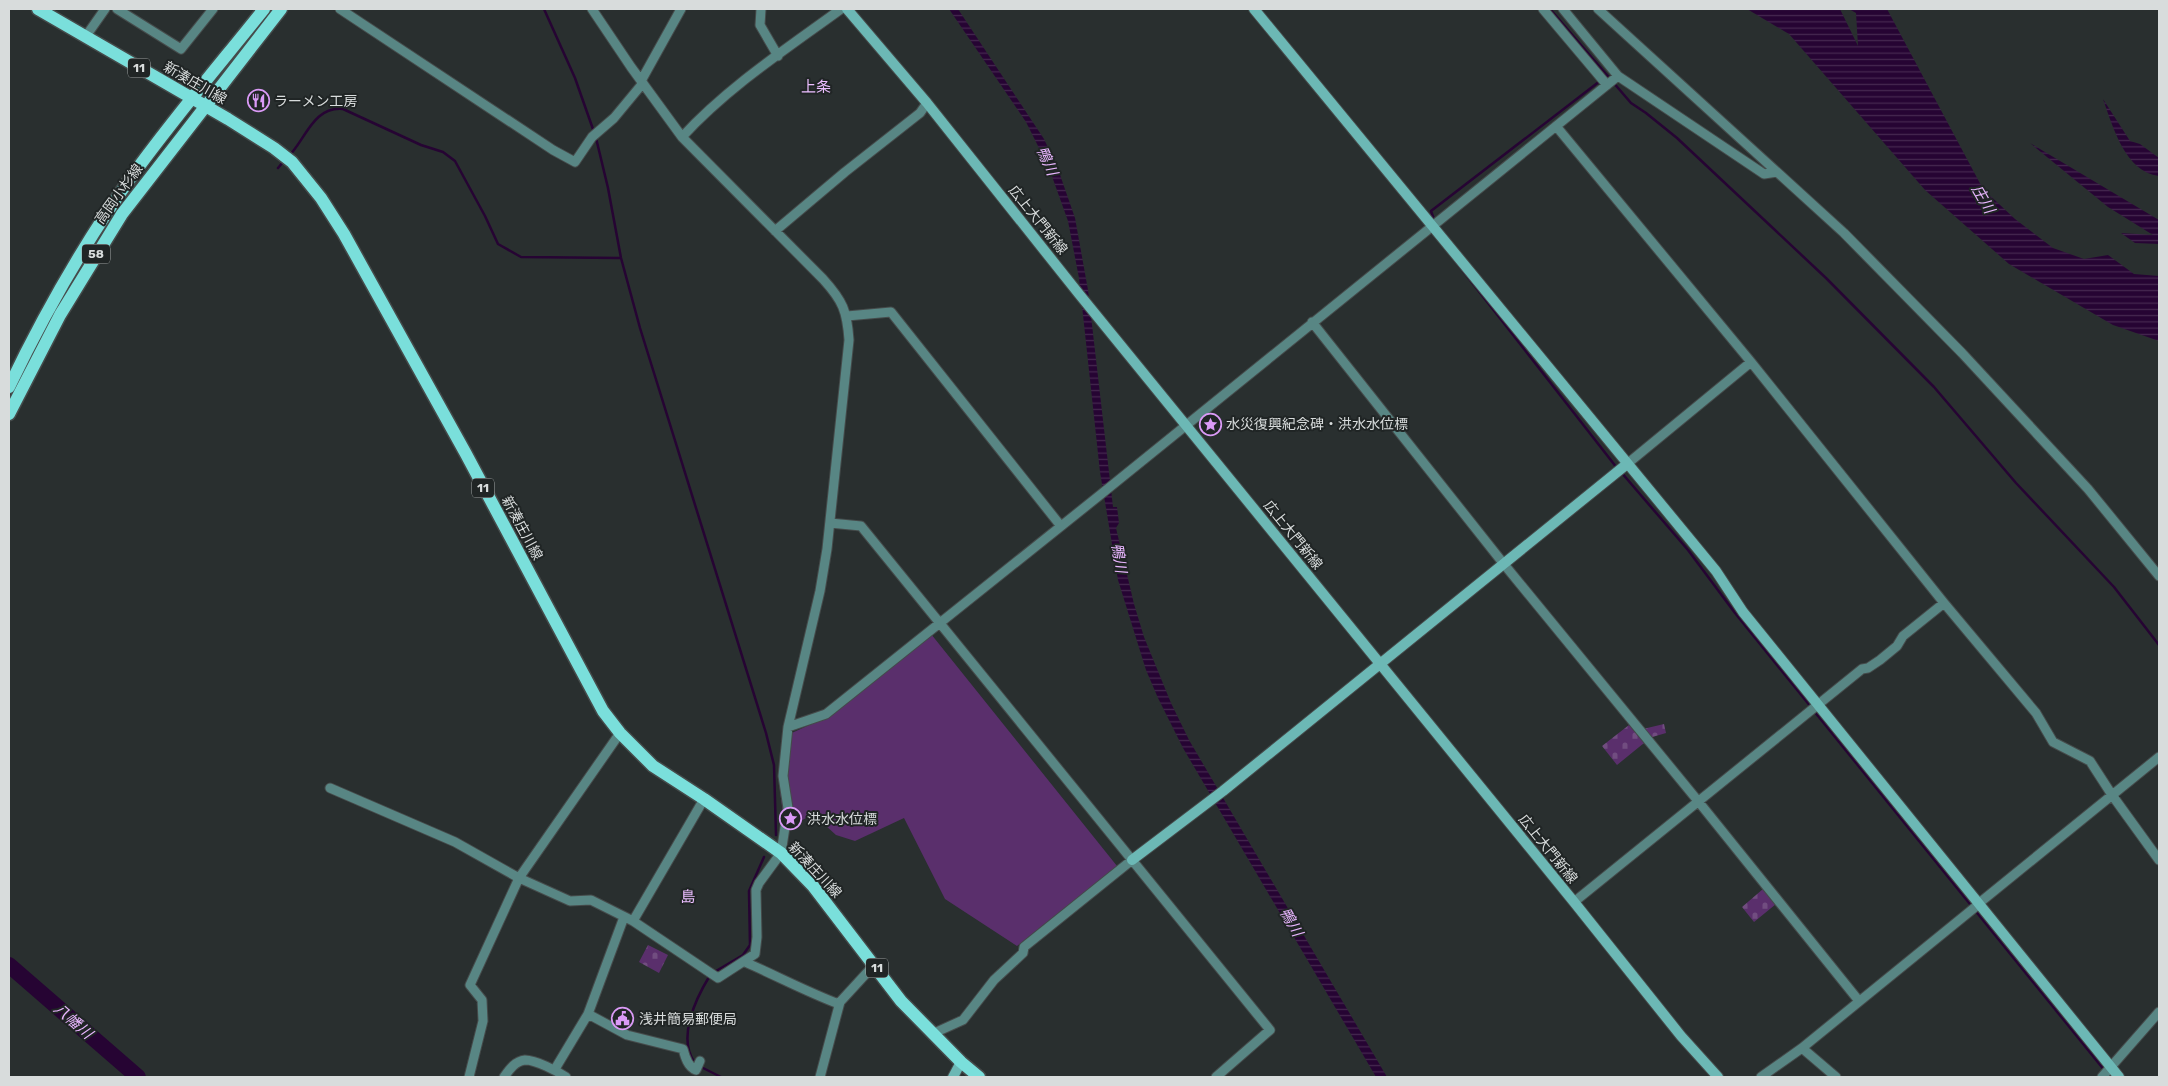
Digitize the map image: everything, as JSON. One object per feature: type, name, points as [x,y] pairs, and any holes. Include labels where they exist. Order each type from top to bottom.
[{"type":"main road","name":"新湊庄川線","points":[[38,9],[266,143],[292,162],[322,198],[349,243],[466,454],[604,712],[620,733],[653,766],[781,853],[813,886],[901,1000],[932,1034],[979,1077]]},
{"type":"main road","name":"高岡小杉線","points":[[9,387],[48,312],[87,245],[132,177],[264,9]]},
{"type":"main road","name":"高岡小杉線","points":[[9,414],[60,315],[103,243],[128,206],[204,106],[281,9]]},
{"type":"street","points":[[86,36],[105,9]]},
{"type":"street","points":[[117,9],[181,49],[212,9]]},
{"type":"street","points":[[340,9],[553,150],[575,162],[592,137],[614,118],[642,82],[681,9]]},
{"type":"street","points":[[761,9],[760,24],[778,56]]},
{"type":"street","points":[[682,137],[716,104],[841,9]]},
{"type":"street","name":"広上大門新線","points":[[847,9],[927,103],[1079,294],[1681,1036],[1718,1077]]},
{"type":"street","points":[[1254,9],[1716,571],[1744,612],[1817,704],[2119,1077]]},
{"type":"street","points":[[1543,9],[1607,85]]},
{"type":"street","points":[[1563,9],[1618,76],[1764,174],[1777,172]]},
{"type":"street","points":[[1598,9],[1844,233],[1962,353],[2088,489],[2159,576]]},
{"type":"street","points":[[330,788],[456,842],[519,878],[570,901],[591,900],[633,921],[718,978],[755,954],[757,937],[756,890],[781,853],[788,808],[783,776],[788,727],[820,591],[830,523],[848,340],[847,316],[836,293],[682,137],[642,82],[596,10]]},
{"type":"street","points":[[788,727],[826,714],[1618,76]]},
{"type":"street","points":[[776,231],[845,172],[920,113],[927,103]]},
{"type":"street","points":[[1556,126],[1751,362],[1944,603],[2036,713],[2053,742],[2090,761],[2112,796],[2159,860]]},
{"type":"street","points":[[847,316],[891,312],[1060,525]]},
{"type":"street","points":[[1312,322],[1503,563],[1859,1001]]},
{"type":"street","points":[[932,1034],[963,1020],[994,980],[1024,953],[1024,947],[1132,860],[1223,791],[1751,362]]},
{"type":"street","points":[[830,523],[861,526],[1270,1030],[1216,1077]]},
{"type":"street","points":[[1574,902],[1817,704],[1862,669],[1868,668],[1880,660],[1897,646],[1903,636],[1944,603]]},
{"type":"street","points":[[469,1077],[483,1022],[482,1000],[470,986],[519,878],[620,733]]},
{"type":"street","points":[[1761,1077],[1802,1048],[2159,757]]},
{"type":"street","points":[[633,921],[704,799]]},
{"type":"street","points":[[556,1069],[588,1014],[624,917]]},
{"type":"street","points":[[745,962],[839,1004]]},
{"type":"street","points":[[820,1077],[839,1004],[874,965]]},
{"type":"street","points":[[2102,1077],[2159,1012]]},
{"type":"street","points":[[588,1014],[628,1035],[683,1049],[694,1074]]},
{"type":"street","points":[[1802,1048],[1836,1077]]},
{"type":"street","points":[[504,1077],[512,1066],[525,1060],[556,1069],[566,1077]]},
{"type":"street","points":[[694,1074],[700,1061]]},
{"type":"street","points":[[953,1077],[961,1062]]},
{"type":"green space","points":[[931,634],[1117,866],[1017,946],[945,899],[904,818],[855,841],[836,835],[813,814],[785,830],[778,775],[783,737],[829,716]]},
{"type":"green space","points":[[1664,724],[1666,733],[1649,738],[1643,729]]},
{"type":"green space","points":[[1629,725],[1644,743],[1617,765],[1602,746]]},
{"type":"green space","points":[[1763,889],[1776,904],[1754,922],[1742,907]]},
{"type":"green space","points":[[648,945],[668,955],[659,973],[639,962]]},
{"type":"water","name":"鴨川","points":[[949,9],[958,9],[1044,139],[1058,169],[1075,218],[1088,290],[1113,507],[1117,507],[1119,523],[1116,528],[1144,637],[1171,703],[1189,740],[1387,1077],[1376,1077],[1183,748],[1146,670],[1118,580],[1100,472],[1079,278],[1068,221],[1049,168],[1026,122]]},
{"type":"water","name":"庄川","points":[[1747,9],[1840,9],[1858,46],[1856,13],[1849,9],[1887,9],[1983,189],[2015,219],[2053,248],[2084,259],[2108,255],[2134,274],[2159,276],[2159,341],[2113,325],[2009,264],[1925,190],[1789,34]]},
{"type":"water","points":[[2103,99],[2130,141],[2140,144],[2159,158],[2159,176],[2147,173],[2129,157],[2116,135]]},
{"type":"water","points":[[2030,143],[2159,220],[2159,244],[2135,243],[2121,233],[2153,235],[2108,207]]},
{"type":"waterway","points":[[544,9],[575,78],[594,132]]},
{"type":"waterway","points":[[1550,9],[1631,103],[1677,138],[1826,278],[1934,387],[2016,483],[2114,587],[2159,645]]},
{"type":"waterway","points":[[1435,222],[1431,211],[1600,81]]},
{"type":"waterway","points":[[289,156],[318,118],[333,109],[343,109],[421,145],[443,152],[455,161],[498,244],[521,257],[620,258]]},
{"type":"waterway","points":[[596,138],[608,188],[621,258],[640,328],[766,733],[774,765],[776,835]]},
{"type":"waterway","points":[[278,168],[283,162]]},
{"type":"waterway","points":[[1442,244],[1617,468]]},
{"type":"waterway","points":[[1621,472],[1688,550],[1735,613],[1811,707]]},
{"type":"waterway","points":[[1814,711],[2105,1071]]},
{"type":"waterway","points":[[716,971],[743,955],[750,945],[749,891],[764,857]]},
{"type":"waterway","name":"八幡川","points":[[9,965],[138,1077]]},
{"type":"waterway","points":[[695,1063],[690,1053],[688,1031],[698,997],[709,977]]},
{"type":"waterway","points":[[701,1067],[721,1077]]},
{"type":"place","name":"ラーメン工房","points":[[258,101]]},
{"type":"place","name":"水災復興紀念碑・洪水水位標","points":[[1210,424]]},
{"type":"place","name":"洪水水位標","points":[[791,819]]},
{"type":"place","name":"浅井簡易郵便局","points":[[623,1019]]},
{"type":"district","name":"上条","points":[[816,87]]},
{"type":"district","name":"島","points":[[688,897]]}]
